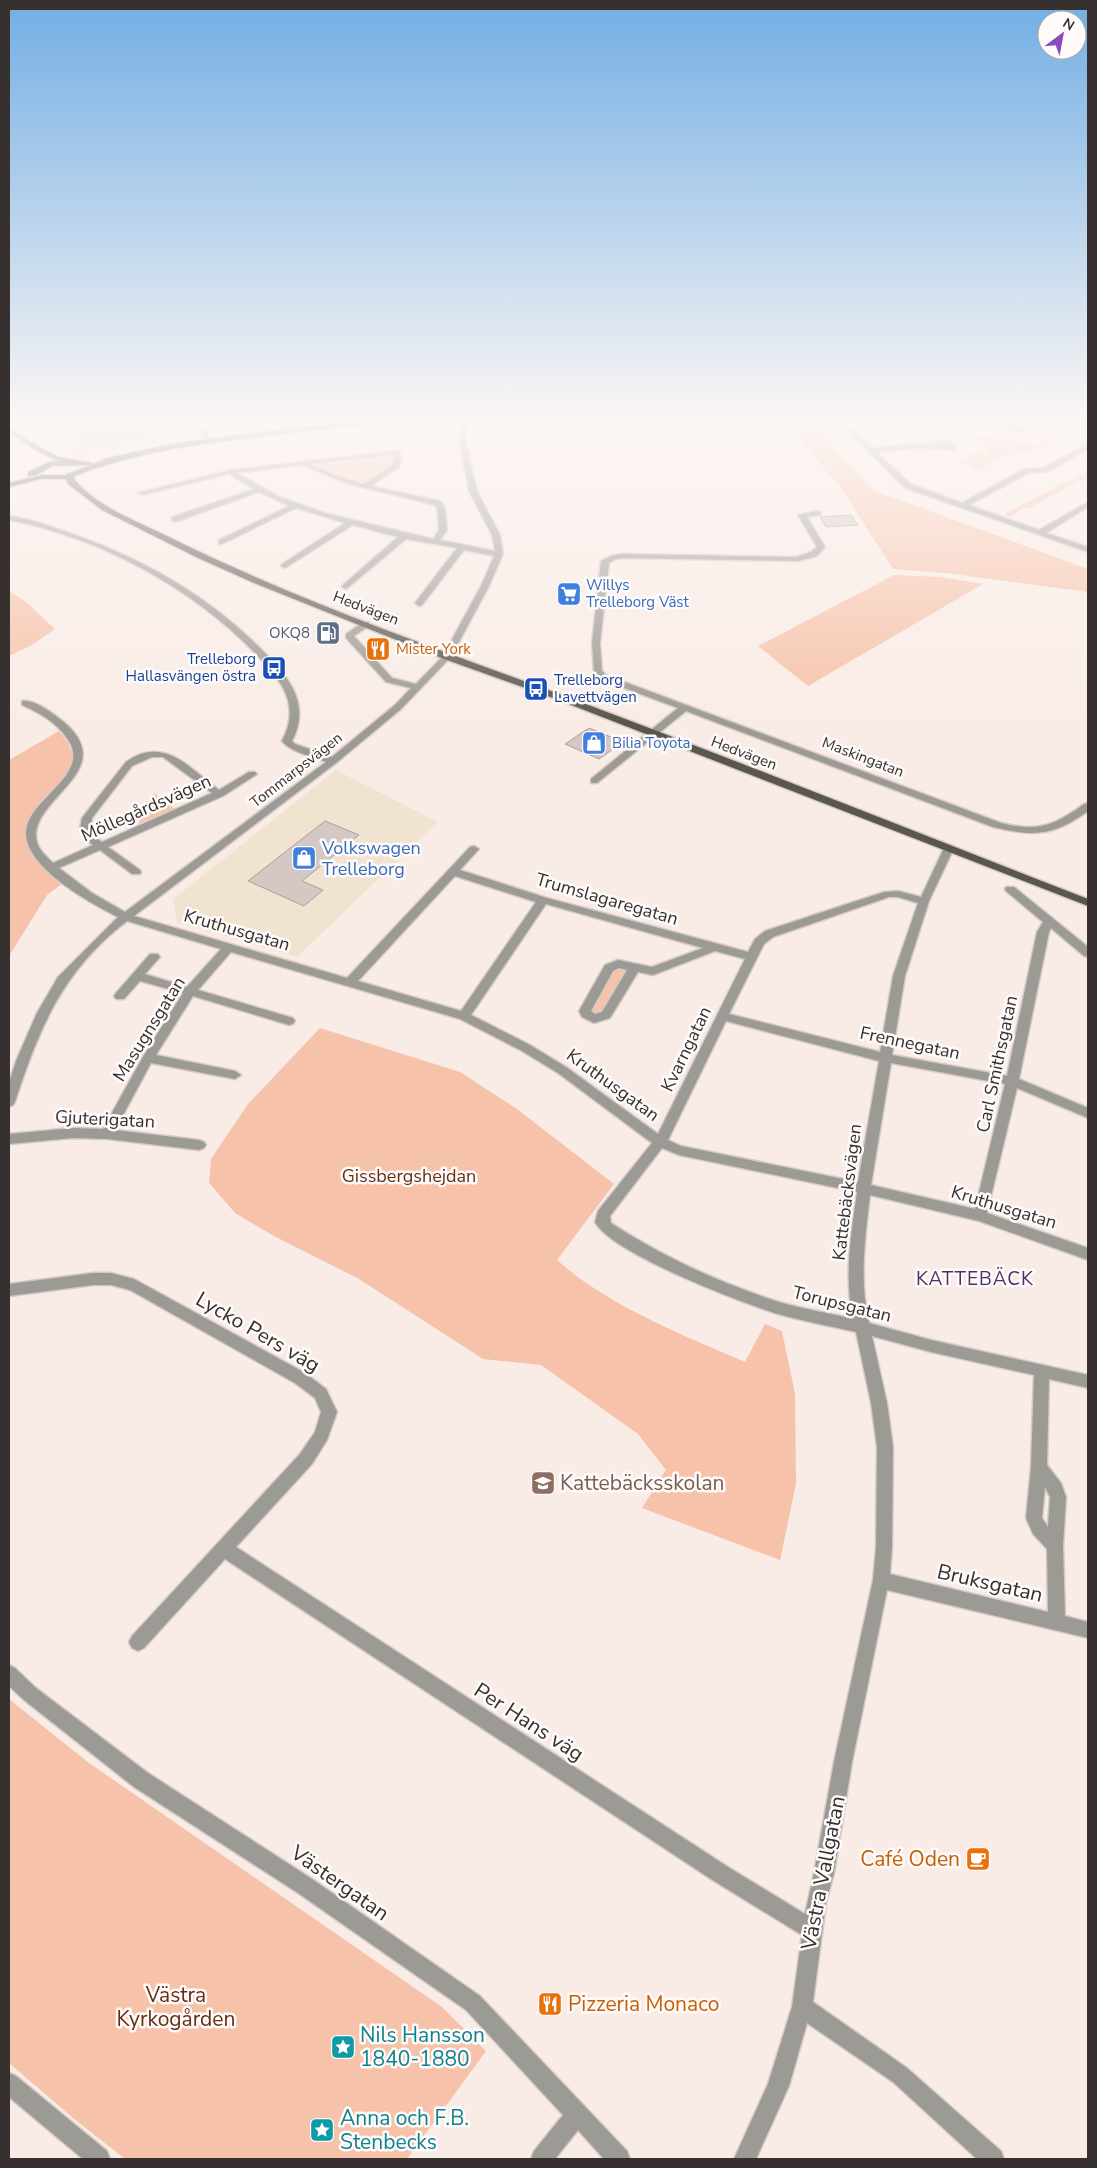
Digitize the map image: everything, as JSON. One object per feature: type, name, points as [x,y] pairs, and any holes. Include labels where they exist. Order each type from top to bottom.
[{"type":"main road","name":"Hedvägen","points":[[134,522],[229,569],[366,624],[1088,903]]},
{"type":"street","points":[[25,522],[58,531],[128,559],[180,587],[224,619],[274,668],[293,695],[298,717],[295,730],[287,741],[292,746],[333,761]]},
{"type":"street","points":[[222,542],[262,522]]},
{"type":"street","points":[[434,543],[442,530],[442,522]]},
{"type":"street","points":[[284,566],[351,523],[434,543],[499,554],[496,535],[489,522]]},
{"type":"street","name":"Maskingatan","points":[[806,522],[821,547],[814,554],[796,559],[614,556],[604,563],[596,643],[598,672],[603,677],[861,771],[997,825],[1032,832],[1051,830],[1064,824],[1088,806]]},
{"type":"street","points":[[1010,522],[1088,550]]},
{"type":"street","points":[[1040,533],[1058,522]]},
{"type":"street","points":[[346,587],[404,536]]},
{"type":"street","points":[[419,603],[460,548]]},
{"type":"street","name":"Tommarpsvägen","points":[[9,1102],[22,1061],[43,1013],[62,980],[94,945],[126,917],[333,761],[398,707],[447,656],[485,586],[499,554]]},
{"type":"street","points":[[366,624],[349,636],[389,680],[418,687]]},
{"type":"street","name":"Kruthusgatan","points":[[25,703],[45,712],[65,728],[78,749],[79,760],[74,773],[46,804],[35,821],[32,834],[33,844],[44,862],[51,868],[101,903],[126,917],[464,1016],[526,1048],[562,1070],[660,1142],[679,1150],[864,1188],[980,1216],[1088,1254]]},
{"type":"street","points":[[594,781],[684,708]]},
{"type":"street","points":[[136,872],[90,838],[85,829],[87,818],[134,760],[159,753],[166,755],[219,794]]},
{"type":"street","name":"Möllegårdsvägen","points":[[51,868],[219,794],[252,774]]},
{"type":"street","name":"Kattebäcksvägen","points":[[881,1580],[884,1548],[885,1447],[879,1403],[856,1298],[856,1251],[864,1188],[899,976],[924,901],[949,848]]},
{"type":"street","points":[[350,982],[474,849]]},
{"type":"street","name":"Trumslagaregatan","points":[[454,872],[543,900],[751,957]]},
{"type":"street","points":[[1010,889],[1088,953]]},
{"type":"street","name":"Kvarngatan","points":[[602,1222],[603,1215],[660,1142],[721,1016],[762,938],[888,894],[898,894],[924,901]]},
{"type":"street","points":[[464,1016],[543,900]]},
{"type":"street","name":"Carl Smithsgatan","points":[[980,1216],[1012,1081],[1043,932],[1050,920]]},
{"type":"street","points":[[634,968],[606,1016],[594,1019],[586,1014],[585,1010],[609,968],[618,964],[654,970],[715,947]]},
{"type":"street","name":"Masugnsgatan","points":[[107,1134],[148,1058],[190,990],[229,948]]},
{"type":"street","points":[[120,996],[154,957]]},
{"type":"street","points":[[138,976],[289,1021]]},
{"type":"street","name":"Frennegatan","points":[[721,1016],[885,1058],[1012,1081],[1088,1113]]},
{"type":"street","points":[[148,1058],[235,1075]]},
{"type":"street","name":"Gjuterigatan","points":[[9,1138],[73,1133],[107,1134],[199,1145]]},
{"type":"street","name":"Torupsgatan","points":[[602,1222],[606,1227],[638,1248],[696,1277],[779,1308],[862,1327],[931,1346],[1088,1381]]},
{"type":"street","name":"Lycko Pers väg","points":[[9,1290],[93,1279],[111,1279],[134,1285],[300,1378],[320,1394],[329,1412],[322,1435],[306,1459],[138,1642]]},
{"type":"street","points":[[1042,1372],[1039,1467],[1034,1518],[1039,1529],[1055,1546]]},
{"type":"street","points":[[1039,1467],[1055,1488],[1058,1497],[1055,1546],[1057,1622]]},
{"type":"street","name":"Per Hans väg","points":[[224,1549],[534,1753],[759,1898],[811,1929]]},
{"type":"street","name":"Bruksgatan","points":[[881,1580],[1088,1630]]},
{"type":"street","name":"Västra Vallgatan","points":[[745,2159],[778,2086],[802,2007],[811,1929],[824,1874],[843,1762],[881,1580]]},
{"type":"street","name":"Västergatan","points":[[9,1674],[30,1694],[141,1780],[305,1886],[473,2003],[619,2159]]},
{"type":"street","points":[[802,2007],[900,2075],[993,2159]]},
{"type":"street","points":[[9,2083],[99,2159]]},
{"type":"street","points":[[542,2159],[577,2114]]},
{"type":"shaded area","points":[[336,770],[438,822],[297,957],[177,922],[173,899]]},
{"type":"green space","points":[[863,522],[961,522],[1088,569],[1088,592],[945,573],[893,569]]},
{"type":"green space","points":[[894,575],[940,577],[983,584],[808,686],[758,646]]},
{"type":"green space","points":[[9,591],[25,601],[55,629],[32,645],[9,656]]},
{"type":"green space","points":[[59,731],[68,743],[74,759],[67,773],[39,806],[26,828],[32,856],[63,883],[47,895],[9,956],[9,760]]},
{"type":"green space","points":[[154,793],[175,809],[138,824]]},
{"type":"green space","points":[[619,968],[626,972],[603,1014],[593,1013],[592,1011],[615,969]]},
{"type":"green space","name":"Gissbergshejdan","points":[[320,1028],[460,1072],[517,1109],[614,1184],[557,1260],[599,1292],[647,1318],[745,1362],[765,1324],[782,1331],[795,1394],[796,1484],[780,1560],[642,1508],[666,1470],[638,1434],[541,1365],[483,1359],[359,1279],[274,1236],[235,1213],[209,1183],[211,1159],[248,1104]]},
{"type":"green space","name":"Västra Kyrkogården","points":[[9,1699],[89,1763],[442,2007],[486,2051],[407,2159],[125,2159],[73,2118],[9,2063]]},
{"type":"building","points":[[823,522],[856,522],[858,525],[826,527]]},
{"type":"building","name":"Bilia Toyota","points":[[589,728],[623,742],[599,759],[565,744]]},
{"type":"building","name":"Volkswagen Trelleborg","points":[[325,821],[359,835],[302,881],[323,890],[304,906],[248,881]]},
{"type":"place","name":"Willys Trelleborg Väst","points":[[569,594]]},
{"type":"place","name":"OKQ8","points":[[328,633]]},
{"type":"place","name":"Mister York","points":[[378,649]]},
{"type":"place","name":"Trelleborg Hallasvängen östra","points":[[274,668]]},
{"type":"place","name":"Trelleborg Lavettvägen","points":[[536,689]]},
{"type":"place","name":"Bilia Toyota","points":[[594,743]]},
{"type":"place","name":"Volkswagen Trelleborg","points":[[304,858]]},
{"type":"place","name":"Kattebäcksskolan","points":[[543,1483]]},
{"type":"place","name":"Café Oden","points":[[978,1859]]},
{"type":"place","name":"Pizzeria Monaco","points":[[550,2004]]},
{"type":"place","name":"Nils Hansson 1840-1880","points":[[343,2047]]},
{"type":"place","name":"Anna och F.B. Stenbecks","points":[[322,2130]]},
{"type":"district","name":"KATTEBÄCK","points":[[975,1278]]}]
